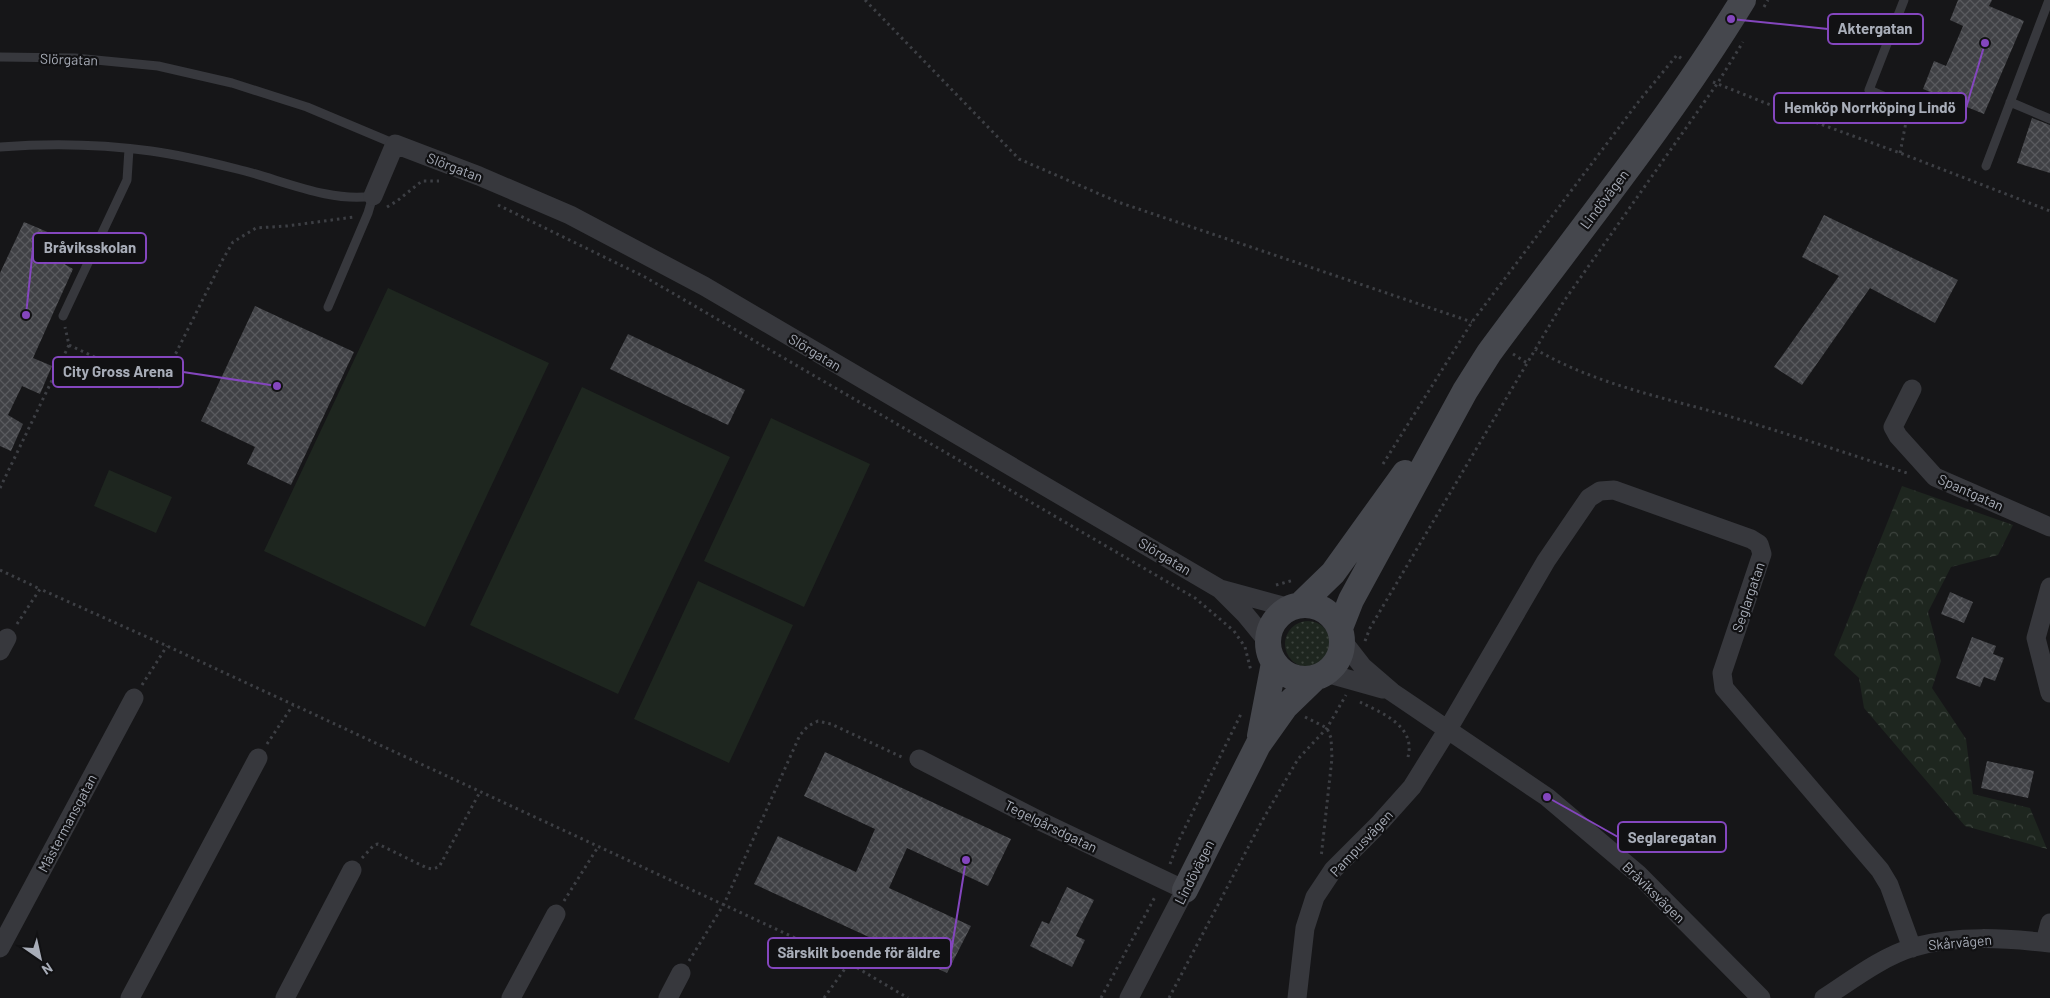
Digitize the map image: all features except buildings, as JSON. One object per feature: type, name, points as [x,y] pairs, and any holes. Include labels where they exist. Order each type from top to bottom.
[{"type":"main road","name":"Lindövägen","points":[[1341,634],[1351,600],[1465,391],[1489,353],[1707,78],[1747,3]]},
{"type":"main road","name":"Lindövägen","points":[[1295,607],[1333,573],[1465,391]]},
{"type":"main road","points":[[1277,702],[1321,675],[1335,664],[1341,653],[1341,634],[1333,618],[1324,610],[1312,606],[1295,607],[1274,622],[1270,632],[1271,653],[1282,671],[1291,677],[1303,679],[1321,675]]},
{"type":"main road","name":"Lindövägen","points":[[1174,885],[1258,745],[1277,702],[1271,653]]},
{"type":"street","points":[[371,204],[395,144]]},
{"type":"street","name":"Slörgatan","points":[[395,144],[479,176],[570,215],[704,286],[1250,607],[1295,607]]},
{"type":"street","name":"Spantgatan","points":[[1912,389],[1893,427],[1898,436],[1935,477],[2050,527]]},
{"type":"street","name":"Seglargatan","points":[[1448,729],[1546,561],[1589,498],[1600,491],[1614,490],[1751,539],[1759,544],[1762,554],[1722,673],[1724,688],[1880,870],[1889,885],[1912,948]]},
{"type":"street","points":[[2050,587],[2036,638],[2050,693]]},
{"type":"street","points":[[1250,607],[1271,653]]},
{"type":"street","points":[[1341,634],[1358,674]]},
{"type":"street","name":"Bråviksvägen","points":[[1321,675],[1358,674],[1392,692],[1547,797],[1638,874],[1761,998]]},
{"type":"street","name":"Mästermansgatan","points":[[0,948],[134,698]]},
{"type":"street","name":"Pampusvägen","points":[[1297,998],[1305,928],[1315,896],[1334,870],[1412,787],[1448,729]]},
{"type":"street","points":[[130,998],[258,758]]},
{"type":"street","name":"Tegelgårsdgatan","points":[[919,760],[1042,822],[1174,885]]},
{"type":"street","points":[[285,998],[352,870]]},
{"type":"street","name":"Lindövägen","points":[[1129,998],[1174,885]]},
{"type":"street","points":[[511,998],[556,914]]},
{"type":"street","points":[[2047,943],[2050,922]]},
{"type":"street","name":"Skårvägen","points":[[1824,998],[1871,967],[1912,948],[1943,941],[1991,938],[2047,943]]},
{"type":"street","points":[[668,998],[681,973]]},
{"type":"lane","points":[[1904,0],[1869,90],[1909,107]]},
{"type":"lane","points":[[1986,166],[2049,0]]},
{"type":"lane","name":"Slörgatan","points":[[0,57],[75,58],[158,66],[232,83],[307,107],[395,144]]},
{"type":"lane","points":[[2010,102],[2050,119]]},
{"type":"lane","points":[[0,147],[42,144],[152,151],[238,169],[336,196],[359,198],[371,204],[328,307]]},
{"type":"lane","points":[[63,316],[126,180],[129,149]]},
{"type":"path","points":[[865,0],[1019,158],[1118,202],[1472,322]]},
{"type":"path","points":[[1747,3],[1768,0]]},
{"type":"path","points":[[1169,998],[1262,821],[1298,759],[1326,728],[1370,654],[1364,647],[1370,628],[1535,349],[1707,78],[1744,40]]},
{"type":"path","points":[[1381,467],[1472,322],[1639,101],[1677,55],[1707,78],[2050,212]]},
{"type":"path","points":[[1900,153],[1909,107]]},
{"type":"path","points":[[69,345],[159,387],[223,258],[233,242],[256,228],[350,218],[371,204],[388,207],[422,180],[435,180],[444,183]]},
{"type":"path","points":[[490,201],[645,277],[1195,598],[1234,631],[1245,647],[1253,679],[1253,691],[1326,728],[1331,738],[1332,758],[1321,859],[1322,886]]},
{"type":"path","points":[[0,488],[69,345],[63,316]]},
{"type":"path","points":[[1535,349],[1552,359],[1605,381],[1796,436],[1915,476],[1935,477]]},
{"type":"path","points":[[0,570],[724,904],[849,963],[908,998]]},
{"type":"path","points":[[1234,631],[1250,607],[1270,587],[1299,579]]},
{"type":"path","points":[[3,645],[28,610],[40,589]]},
{"type":"path","points":[[134,698],[167,646]]},
{"type":"path","points":[[258,758],[293,705]]},
{"type":"path","points":[[1101,998],[1174,885],[1180,840],[1244,708]]},
{"type":"path","points":[[681,973],[724,904],[800,735],[808,726],[818,721],[830,724],[910,761],[919,760]]},
{"type":"path","points":[[352,870],[374,844],[378,844],[432,870],[439,867],[480,792]]},
{"type":"path","points":[[556,914],[598,847]]},
{"type":"path","points":[[824,998],[849,963]]},
{"type":"green space","points":[[388,288],[549,363],[425,627],[264,551]]},
{"type":"green space","points":[[582,387],[730,457],[618,694],[470,625]]},
{"type":"green space","points":[[771,418],[870,464],[804,607],[704,561]]},
{"type":"green space","points":[[109,470],[172,497],[156,533],[94,506]]},
{"type":"green space","points":[[1902,486],[2013,525],[1998,555],[1951,567],[1928,612],[1941,661],[1932,688],[1966,739],[1973,794],[2030,808],[2047,849],[1965,826],[1864,708],[1859,678],[1834,655]]},
{"type":"green space","points":[[698,581],[793,625],[729,763],[634,719]]},
{"type":"green space","points":[[1303,621],[1313,621],[1327,631],[1331,644],[1327,657],[1321,663],[1313,667],[1303,667],[1289,657],[1285,649],[1285,639],[1295,625]]},
{"type":"place","name":"Aktergatan","points":[[1731,19]]},
{"type":"place","name":"Hemköp Norrköping Lindö","points":[[1985,43]]},
{"type":"place","name":"Bråviksskolan","points":[[26,315]]},
{"type":"place","name":"City Gross Arena","points":[[277,386]]},
{"type":"place","name":"Seglaregatan","points":[[1547,797]]},
{"type":"place","name":"Särskilt boende för äldre","points":[[966,860]]}]
